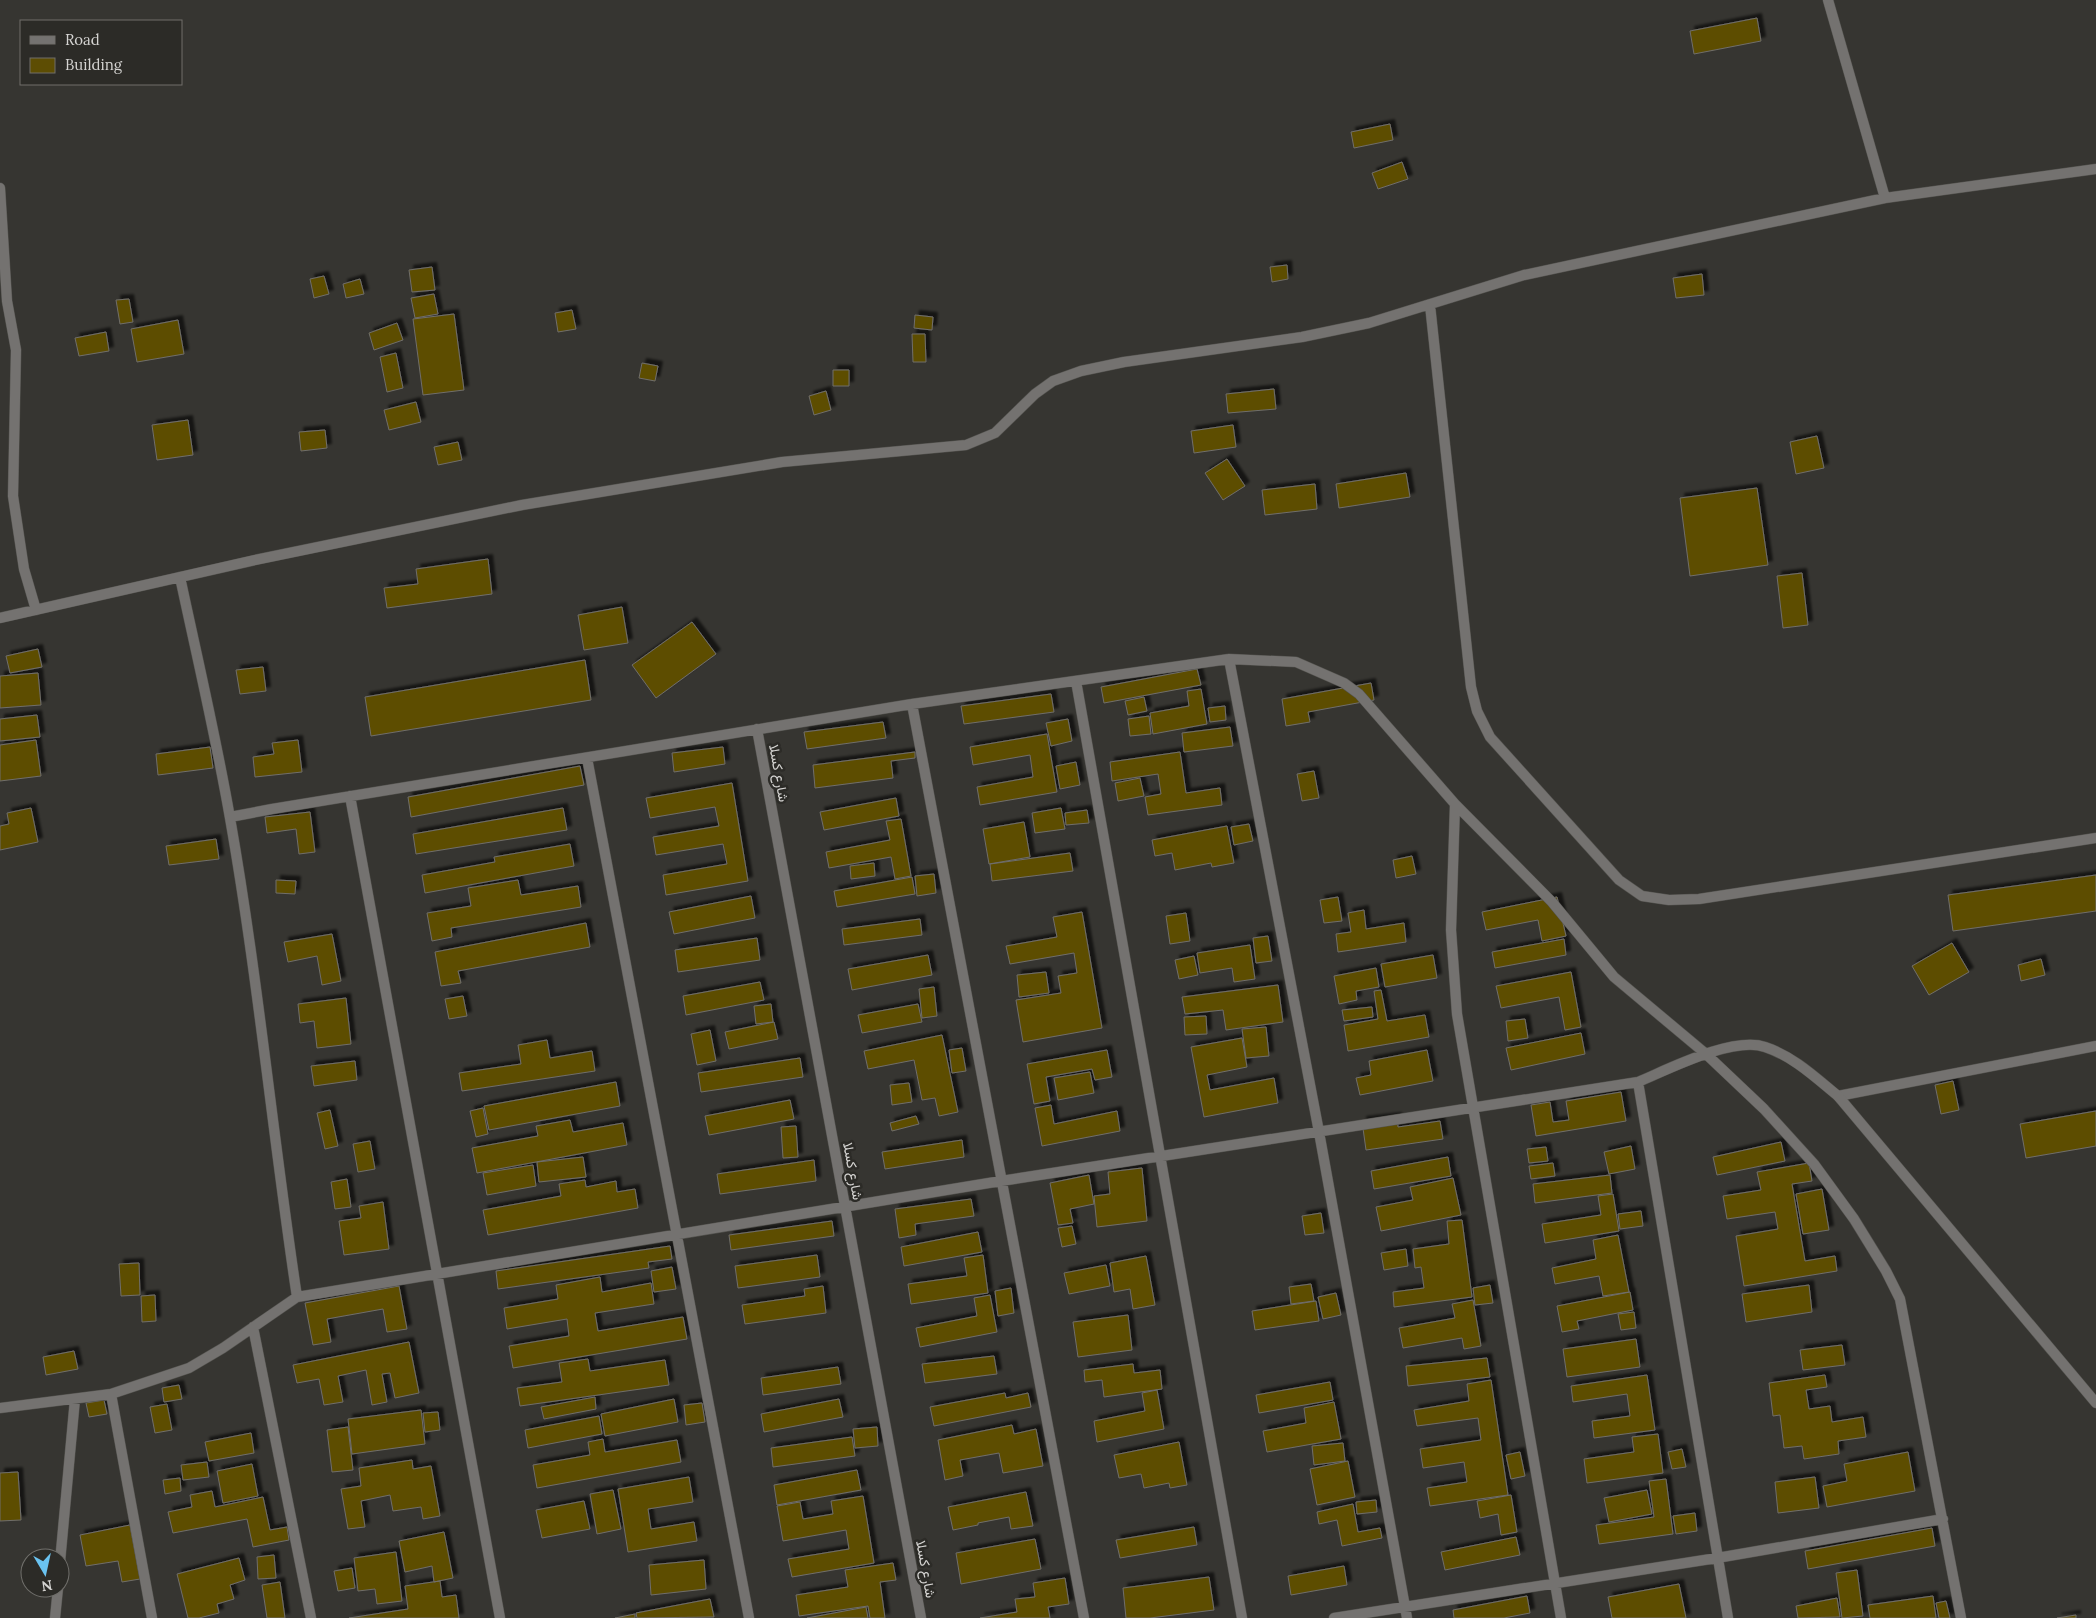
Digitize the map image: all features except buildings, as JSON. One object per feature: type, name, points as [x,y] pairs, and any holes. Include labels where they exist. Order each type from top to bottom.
[{"type":"street","points":[[1828,0],[1885,198]]},
{"type":"street","points":[[0,618],[180,576],[522,505],[782,462],[966,445],[995,433],[1035,394],[1053,381],[1081,371],[1124,362],[1302,337],[1368,323],[1524,274],[1885,198],[2096,169]]},
{"type":"street","points":[[0,188],[7,300],[16,350],[13,496],[24,569],[36,610]]},
{"type":"street","points":[[1430,304],[1471,687],[1478,711],[1490,737],[1619,880],[1642,896],[1668,900],[1699,899],[2096,838]]},
{"type":"street","points":[[180,576],[230,817],[267,1068],[296,1297]]},
{"type":"street","points":[[230,817],[912,704],[1229,659],[1296,662],[1344,683],[1372,707],[1454,804],[1552,902],[1614,978],[1706,1054],[1764,1109],[1814,1164],[1854,1219],[1900,1299],[1961,1618]]},
{"type":"street","points":[[1229,659],[1319,1132],[1406,1613]]},
{"type":"street","points":[[1076,681],[1242,1618]]},
{"type":"street","points":[[912,704],[1084,1618]]},
{"type":"street","name":"شارع كسلا","points":[[757,729],[921,1618]]},
{"type":"street","points":[[588,758],[749,1618]]},
{"type":"street","points":[[350,796],[500,1618]]},
{"type":"street","points":[[1454,804],[1451,930],[1457,1014],[1562,1618]]},
{"type":"street","points":[[0,1401],[0,1408],[111,1394],[190,1368],[223,1348],[296,1297],[1001,1181],[1638,1082],[1706,1054],[1745,1044],[1764,1046],[1786,1056],[1838,1096],[2096,1403]]},
{"type":"street","points":[[1838,1096],[2096,1046]]},
{"type":"street","points":[[1638,1082],[1728,1618]]},
{"type":"street","points":[[253,1327],[311,1618]]},
{"type":"street","points":[[111,1394],[152,1618]]},
{"type":"street","points":[[61,1548],[75,1399]]},
{"type":"street","points":[[1334,1618],[1406,1613],[1555,1584],[1943,1519]]},
{"type":"street","points":[[55,1618],[57,1598]]}]
